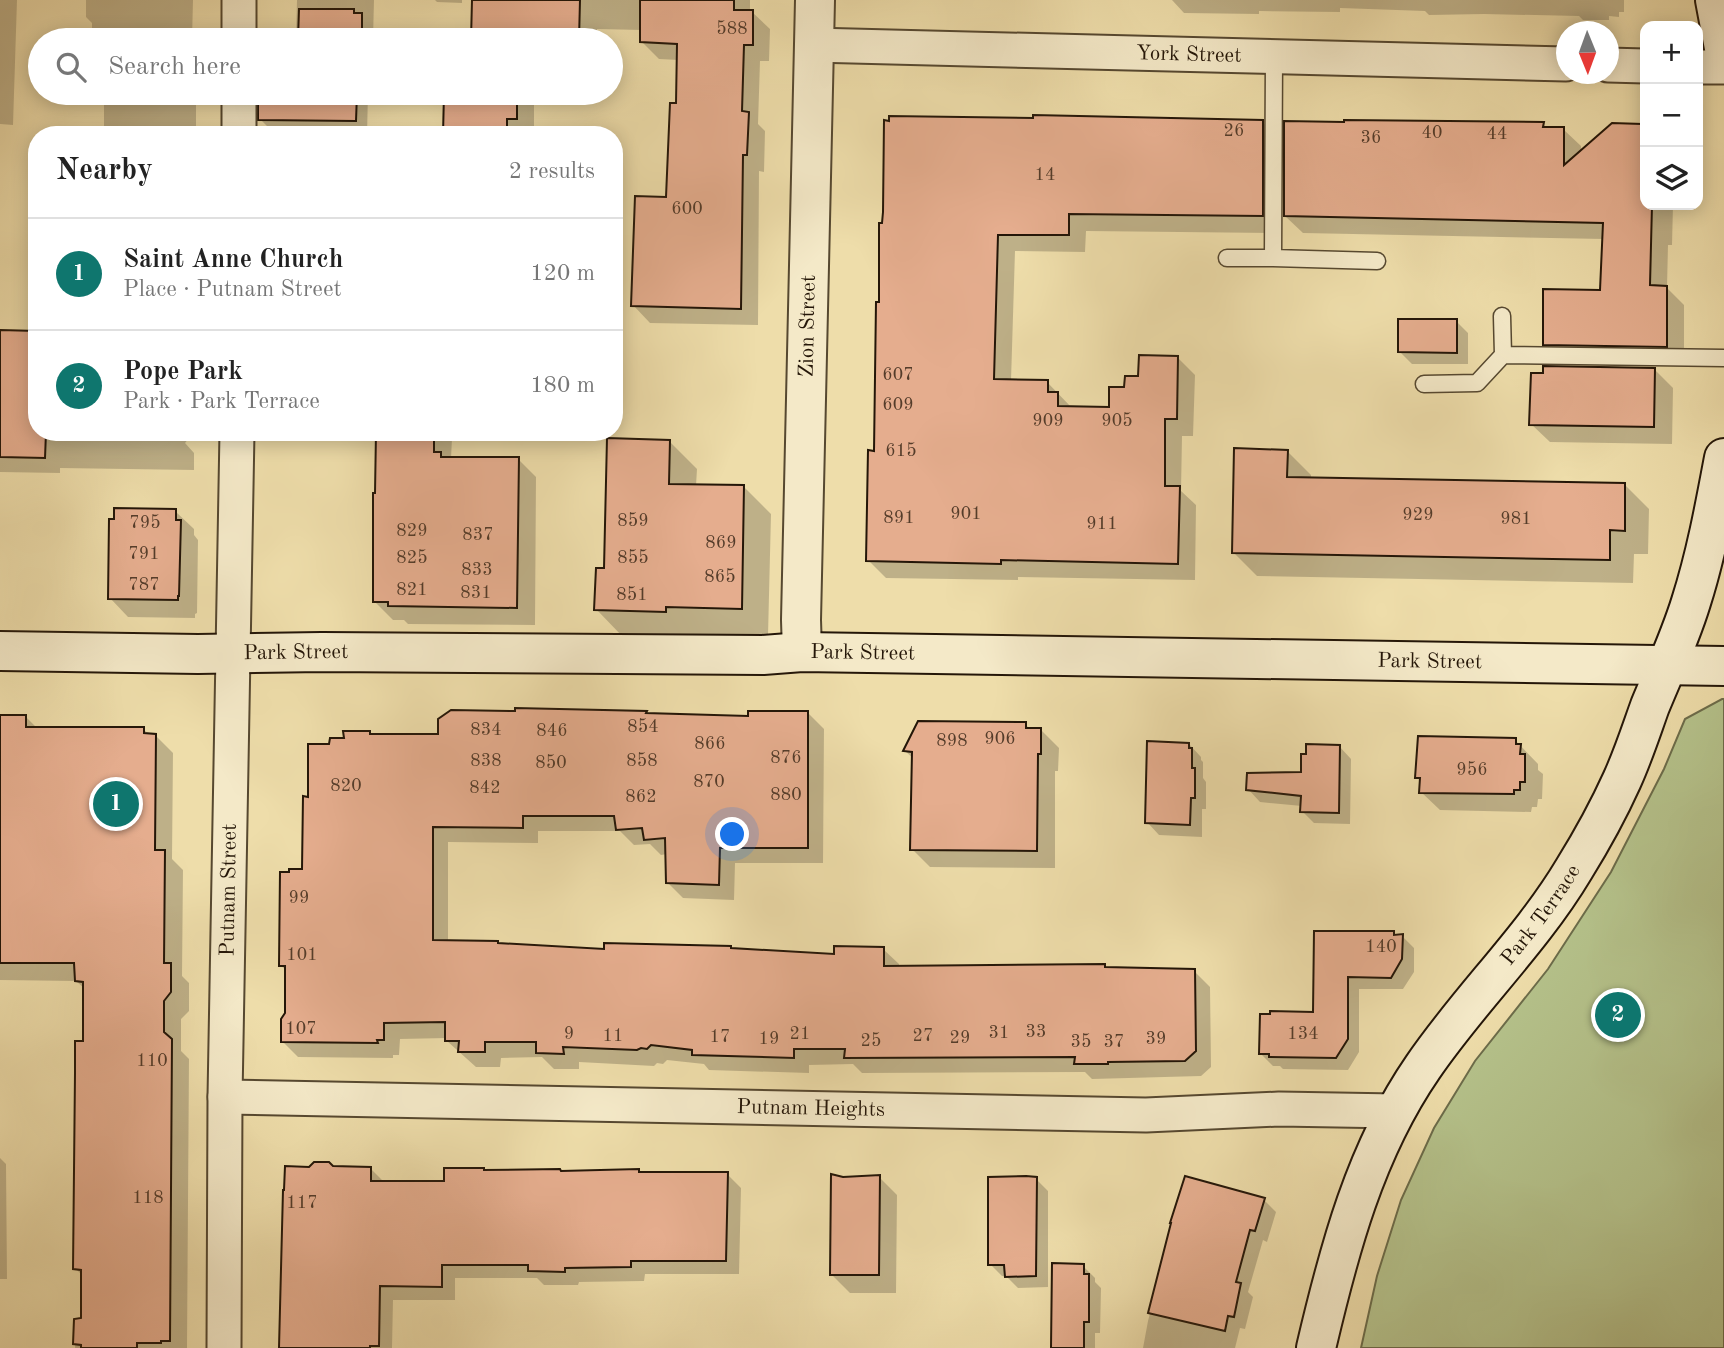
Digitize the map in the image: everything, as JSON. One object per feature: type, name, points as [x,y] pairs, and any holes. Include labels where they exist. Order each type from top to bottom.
[{"type":"main road","name":"Zion Street","points":[[802,652],[815,0]]},
{"type":"main road","points":[[1716,0],[1724,48]]},
{"type":"main road","name":"Park Terrace","points":[[1316,1348],[1347,1229],[1364,1180],[1396,1111],[1422,1068],[1457,1020],[1535,925],[1573,873],[1623,779],[1691,604],[1713,518],[1724,458]]},
{"type":"main road","name":"Park Street","points":[[0,651],[762,655],[802,652],[1724,666]]},
{"type":"street","points":[[239,0],[239,28]]},
{"type":"street","name":"York Street","points":[[813,45],[1556,64]]},
{"type":"street","points":[[1619,65],[1640,66]]},
{"type":"street","points":[[1703,67],[1724,67]]},
{"type":"street","points":[[239,105],[239,126]]},
{"type":"street","name":"Putnam Street","points":[[224,1348],[225,1097],[237,441]]},
{"type":"street","name":"Putnam Heights","points":[[225,1097],[1146,1115],[1279,1110],[1396,1111]]},
{"type":"lane","points":[[1273,258],[1274,56]]},
{"type":"lane","points":[[1227,258],[1377,261]]},
{"type":"lane","points":[[1424,384],[1477,383],[1503,355],[1502,316]]},
{"type":"lane","points":[[1503,355],[1724,358]]},
{"type":"green space","points":[[1722,699],[1724,1348],[1361,1348],[1377,1276],[1401,1200],[1434,1128],[1475,1061],[1548,969],[1611,872],[1664,769],[1685,719]]},
{"type":"building","points":[[472,0],[580,0],[579,28],[471,28]]},
{"type":"building","points":[[640,0],[734,0],[734,10],[753,10],[753,45],[744,45],[742,111],[749,112],[747,155],[743,155],[741,309],[631,306],[635,196],[666,197],[670,103],[676,103],[677,44],[640,42]]},
{"type":"building","points":[[299,9],[354,9],[354,13],[362,13],[362,28],[298,28]]},
{"type":"building","points":[[258,105],[357,105],[356,121],[258,120]]},
{"type":"building","points":[[444,105],[517,105],[517,119],[507,119],[507,126],[443,126]]},
{"type":"building","points":[[1033,115],[1263,120],[1263,216],[1069,214],[1069,235],[998,235],[994,379],[1048,380],[1048,392],[1058,392],[1058,406],[1109,407],[1109,387],[1124,387],[1125,376],[1138,376],[1139,355],[1178,356],[1177,419],[1165,419],[1165,486],[1180,486],[1178,564],[1001,560],[1001,564],[866,561],[868,450],[874,451],[876,302],[879,302],[879,223],[882,223],[883,212],[884,120],[889,121],[889,116],[1033,118]]},
{"type":"building","points":[[1284,121],[1544,122],[1543,127],[1564,127],[1564,165],[1612,123],[1640,124],[1640,210],[1652,210],[1650,285],[1667,286],[1667,347],[1543,345],[1543,289],[1600,290],[1603,223],[1284,216]]},
{"type":"building","points":[[1398,319],[1457,319],[1457,353],[1398,352]]},
{"type":"building","points":[[0,330],[28,331],[28,441],[46,441],[45,458],[0,457]]},
{"type":"building","points":[[1543,366],[1655,368],[1654,427],[1529,425],[1531,373],[1543,373]]},
{"type":"building","points":[[623,439],[670,440],[669,484],[744,485],[742,609],[666,607],[666,612],[594,610],[596,568],[604,568],[607,441],[623,441]]},
{"type":"building","points":[[376,441],[434,441],[434,452],[441,452],[441,457],[519,457],[517,608],[388,606],[388,602],[373,602]]},
{"type":"building","points":[[1234,448],[1288,450],[1287,477],[1625,483],[1625,531],[1610,530],[1610,560],[1232,553]]},
{"type":"building","points":[[114,508],[176,509],[176,520],[181,520],[178,600],[108,599],[109,519],[114,519]]},
{"type":"building","points":[[515,708],[748,716],[748,711],[808,711],[808,848],[720,848],[719,885],[666,883],[665,838],[644,840],[642,828],[616,830],[614,816],[523,816],[523,828],[433,827],[433,940],[498,941],[604,949],[604,943],[731,946],[834,954],[834,946],[884,947],[884,966],[1105,964],[1105,967],[1195,969],[1196,1051],[1185,1061],[1108,1064],[1074,1064],[1075,1057],[844,1058],[845,1049],[794,1049],[794,1058],[692,1055],[692,1050],[651,1045],[647,1049],[637,1050],[563,1047],[564,1054],[536,1053],[536,1042],[485,1042],[485,1052],[458,1052],[459,1041],[445,1041],[445,1022],[384,1023],[384,1040],[377,1040],[378,1043],[281,1042],[281,1019],[285,1013],[285,966],[279,966],[280,872],[302,869],[303,796],[308,797],[308,744],[329,744],[330,738],[344,738],[343,731],[370,731],[370,734],[438,734],[438,719],[451,710],[515,711]]},
{"type":"building","points":[[0,715],[26,715],[26,727],[144,727],[144,733],[156,734],[155,850],[165,850],[164,963],[171,963],[171,992],[164,1001],[164,1032],[172,1039],[170,1341],[137,1343],[137,1348],[81,1348],[81,1345],[73,1344],[74,1319],[81,1318],[81,1270],[73,1269],[75,1041],[83,1041],[83,982],[75,981],[74,963],[0,963]]},
{"type":"building","points":[[918,721],[1026,722],[1026,728],[1041,728],[1041,754],[1038,754],[1037,851],[910,850],[912,752],[903,751]]},
{"type":"building","points":[[1418,736],[1516,738],[1516,744],[1521,744],[1520,754],[1525,754],[1525,782],[1520,782],[1520,790],[1514,790],[1514,794],[1419,793],[1420,778],[1415,778]]},
{"type":"building","points":[[1147,741],[1189,743],[1189,748],[1192,748],[1195,798],[1191,798],[1190,825],[1145,823]]},
{"type":"building","points":[[1306,744],[1340,745],[1339,813],[1300,812],[1301,796],[1246,790],[1247,773],[1301,772],[1301,754],[1306,754]]},
{"type":"building","points":[[1314,931],[1394,931],[1394,935],[1403,934],[1402,959],[1391,978],[1348,977],[1348,1039],[1336,1058],[1269,1057],[1269,1054],[1259,1054],[1260,1014],[1270,1014],[1270,1011],[1313,1012]]},
{"type":"building","points":[[314,1162],[329,1162],[333,1166],[371,1167],[371,1181],[444,1181],[444,1168],[728,1172],[726,1261],[631,1261],[631,1267],[565,1268],[565,1272],[528,1271],[528,1265],[442,1265],[442,1287],[380,1286],[379,1346],[279,1348],[285,1166],[309,1167]]},
{"type":"building","points":[[831,1174],[843,1177],[880,1175],[879,1275],[830,1275]]},
{"type":"building","points":[[1185,1176],[1265,1198],[1255,1231],[1250,1230],[1236,1282],[1241,1283],[1234,1317],[1228,1316],[1225,1331],[1148,1313],[1170,1223]]},
{"type":"building","points":[[988,1177],[1037,1177],[1036,1276],[1005,1277],[1004,1265],[988,1265]]},
{"type":"building","points":[[1052,1263],[1084,1264],[1084,1274],[1089,1274],[1089,1322],[1084,1322],[1084,1348],[1051,1348]]},
{"type":"place","name":"Saint Anne Church","points":[[116,804]]},
{"type":"place","name":"Pope Park","points":[[1618,1015]]}]
